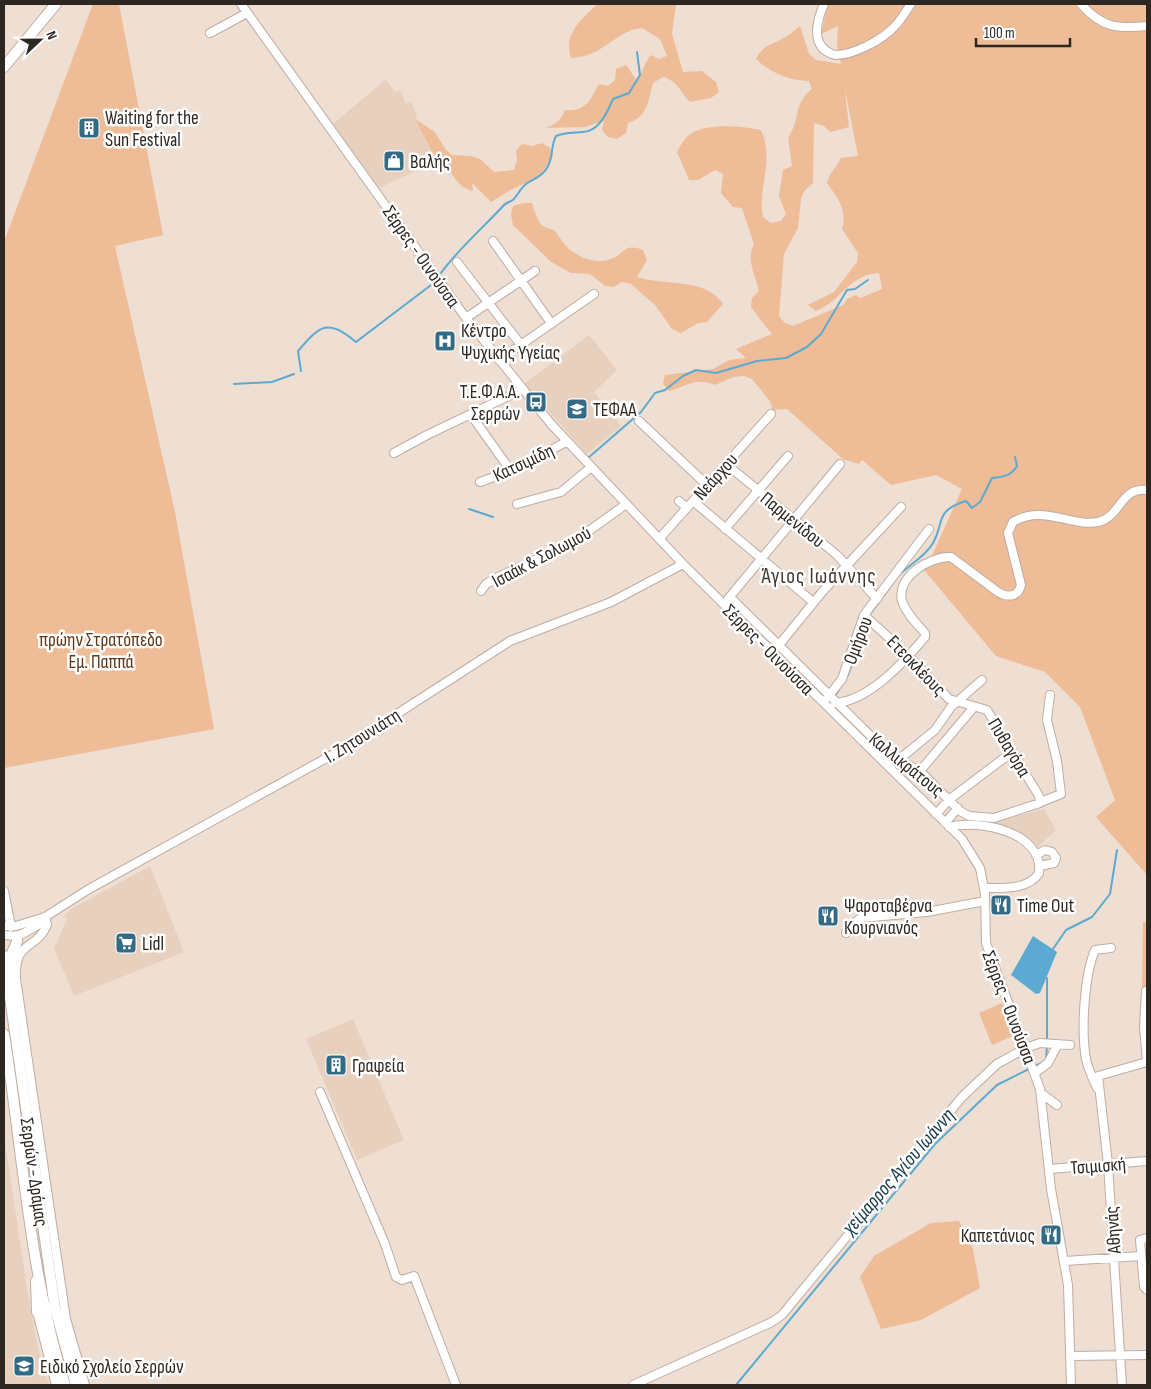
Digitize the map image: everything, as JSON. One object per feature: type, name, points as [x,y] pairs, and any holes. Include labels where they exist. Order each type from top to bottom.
[{"type":"main road","points":[[4,67],[56,4]]},
{"type":"main road","points":[[8,987],[11,959],[17,936]]},
{"type":"main road","name":"Σερρών - Δράμας","points":[[4,956],[55,1308],[76,1385]]},
{"type":"main road","name":"Σερρών - Δράμας","points":[[4,1034],[38,1273],[57,1360],[65,1385]]},
{"type":"main road","points":[[37,1312],[35,1282],[38,1273]]},
{"type":"street","name":"Σέρρες - Οινούσσα","points":[[241,4],[466,318],[566,442],[683,564],[727,600],[823,703],[966,844],[978,863],[984,888],[986,943],[1030,1058],[1040,1090],[1070,1300],[1071,1385]]},
{"type":"street","points":[[824,4],[818,20],[817,36],[823,49],[835,55],[860,48],[886,34],[895,26],[911,4]]},
{"type":"street","points":[[1081,4],[1095,18],[1112,27],[1147,26]]},
{"type":"street","points":[[210,34],[248,13]]},
{"type":"street","points":[[493,241],[551,323]]},
{"type":"street","points":[[457,262],[520,345]]},
{"type":"street","points":[[466,318],[535,271]]},
{"type":"street","points":[[499,360],[594,294]]},
{"type":"street","points":[[394,453],[523,389]]},
{"type":"street","points":[[471,414],[511,471]]},
{"type":"street","name":"Νεάρχου","points":[[659,539],[771,414]]},
{"type":"street","points":[[639,421],[707,485]]},
{"type":"street","name":"Κατσιμίδη","points":[[480,482],[511,471],[566,442]]},
{"type":"street","points":[[725,529],[788,456]]},
{"type":"street","name":"Παρμενίδου","points":[[726,464],[848,564],[877,599]]},
{"type":"street","points":[[727,600],[840,464]]},
{"type":"street","points":[[516,504],[561,492],[590,468]]},
{"type":"street","points":[[823,703],[837,703],[863,695],[909,656],[924,639],[925,633],[903,604],[902,591],[916,570],[943,557],[958,560],[998,592],[1006,596],[1014,596],[1019,591],[1021,585],[1008,533],[1013,522],[1030,516],[1064,517],[1083,523],[1100,522],[1114,513],[1126,496],[1139,490],[1147,490]]},
{"type":"street","points":[[679,501],[687,508]]},
{"type":"street","points":[[693,501],[813,602]]},
{"type":"street","name":"Ισαάκ & Σολωμού","points":[[481,590],[486,584],[498,577],[572,543],[626,505]]},
{"type":"street","points":[[778,645],[813,602],[901,506]]},
{"type":"street","name":"Ομήρου","points":[[823,703],[842,679],[864,615],[930,529]]},
{"type":"street","name":"Ι. Ζητουνιάτη","points":[[45,917],[94,886],[340,750],[510,641],[614,600],[683,564]]},
{"type":"street","name":"Καλλικράτους","points":[[727,600],[778,645],[897,761],[920,771],[966,815],[994,818],[1036,806],[1040,799]]},
{"type":"street","name":"Ετεοκλέους","points":[[864,615],[909,656],[946,696],[956,702],[974,707]]},
{"type":"street","points":[[897,761],[935,730],[956,702],[982,680]]},
{"type":"street","points":[[1040,799],[1061,794],[1057,762],[1047,720],[1050,695]]},
{"type":"street","points":[[920,771],[974,707]]},
{"type":"street","name":"Πυθαγόρα","points":[[974,707],[986,710],[1040,799]]},
{"type":"street","points":[[936,814],[950,799],[1012,752]]},
{"type":"street","points":[[947,825],[958,808]]},
{"type":"street","points":[[947,825],[971,824],[998,828],[1022,840],[1036,855],[1040,866],[1037,877],[1026,884],[984,888]]},
{"type":"street","points":[[1036,855],[1045,850],[1052,852],[1056,858],[1054,863],[1040,866]]},
{"type":"street","points":[[4,891],[7,926],[45,917]]},
{"type":"street","points":[[846,933],[849,927],[861,918],[927,912],[985,901]]},
{"type":"street","points":[[4,935],[17,936],[38,925],[45,917]]},
{"type":"street","points":[[45,917],[48,925],[44,932],[22,949],[16,959],[16,979],[61,1291],[74,1354],[85,1385]]},
{"type":"street","points":[[17,936],[22,949]]},
{"type":"street","points":[[1101,1100],[1086,1060],[1084,1041],[1087,975],[1095,950],[1111,948]]},
{"type":"street","points":[[1146,991],[1144,1027],[1147,1062]]},
{"type":"street","points":[[1035,1073],[1048,1063],[1051,1043]]},
{"type":"street","points":[[633,1385],[772,1322],[782,1315],[962,1097],[997,1064],[1026,1048],[1051,1043],[1070,1045]]},
{"type":"street","name":"Αθηνάς","points":[[1122,1385],[1108,1164],[1098,1076],[1147,1062]]},
{"type":"street","points":[[1040,1090],[1057,1105]]},
{"type":"street","points":[[320,1092],[385,1244],[396,1277],[402,1280],[414,1276],[456,1385]]},
{"type":"street","name":"Τσιμισκή","points":[[1050,1168],[1147,1161]]},
{"type":"street","points":[[1147,1238],[1140,1240],[1144,1287],[1147,1290]]},
{"type":"street","points":[[1065,1261],[1141,1256]]},
{"type":"street","points":[[37,1312],[56,1385]]},
{"type":"street","points":[[1070,1356],[1147,1355]]},
{"type":"shaded area","points":[[386,79],[395,92],[400,90],[406,104],[411,101],[417,117],[415,119],[437,161],[379,188],[333,124]]},
{"type":"shaded area","name":"ΤΕΦΑΑ","points":[[589,335],[617,370],[594,392],[621,426],[587,454],[524,384]]},
{"type":"shaded area","points":[[1044,809],[1056,830],[1035,850],[1016,832],[992,823]]},
{"type":"shaded area","points":[[150,866],[184,952],[74,996],[54,948],[67,920],[65,916],[71,909]]},
{"type":"shaded area","points":[[353,1019],[404,1140],[357,1160],[306,1039]]},
{"type":"shaded area","points":[[4,1136],[29,1301],[38,1348],[49,1385],[4,1385]]},
{"type":"green space","name":"πρώην Στρατόπεδο Εμ. Παππά","points":[[93,4],[119,4],[163,235],[115,246],[175,512],[214,729],[4,768],[4,242]]},
{"type":"green space","points":[[597,4],[676,4],[672,34],[683,72],[702,71],[716,82],[719,92],[711,98],[690,102],[672,81],[663,77],[653,83],[648,102],[640,117],[628,123],[626,133],[617,139],[608,137],[602,130],[604,121],[585,127],[545,128],[558,122],[565,110],[583,107],[599,84],[608,86],[615,80],[616,69],[626,65],[637,81],[651,55],[659,59],[667,56],[660,39],[642,28],[624,34],[592,53],[582,57],[571,58],[569,42],[571,35]]},
{"type":"green space","points":[[828,4],[1147,4],[1147,875],[1096,817],[1115,800],[1080,707],[1045,672],[996,656],[925,571],[962,489],[936,475],[891,485],[862,460],[859,464],[843,459],[787,409],[773,410],[770,401],[752,379],[744,376],[733,377],[715,385],[703,382],[692,383],[670,391],[663,384],[665,375],[713,369],[729,360],[746,358],[736,349],[772,334],[751,307],[752,298],[759,291],[751,261],[754,244],[742,208],[733,207],[721,193],[723,174],[715,170],[698,180],[689,180],[677,152],[688,136],[703,129],[734,126],[761,130],[765,141],[766,153],[762,196],[763,217],[771,223],[781,221],[786,214],[779,196],[783,170],[792,166],[788,138],[799,107],[812,89],[809,81],[795,80],[781,75],[756,59],[765,48],[784,38],[800,26],[809,54],[816,60],[841,64],[837,46],[838,26],[821,34]],"holes":[[[845,89],[858,156],[841,158],[829,176],[827,183],[841,204],[844,216],[842,229],[858,253],[857,262],[834,292],[808,305],[816,311],[833,301],[860,278],[868,275],[879,273],[882,289],[860,298],[856,295],[847,299],[843,305],[793,326],[785,323],[779,316],[784,254],[798,228],[801,198],[805,190],[813,183],[814,123],[824,126],[830,132],[849,127]]]},
{"type":"green space","points":[[415,119],[435,132],[445,149],[452,155],[471,156],[480,159],[494,172],[514,170],[517,160],[516,151],[522,144],[532,146],[542,143],[550,148],[553,155],[543,172],[535,179],[512,189],[491,202],[472,183],[473,191],[466,189],[443,164],[437,161]]},
{"type":"green space","points":[[532,203],[541,224],[548,229],[554,230],[570,250],[580,256],[591,260],[603,261],[613,258],[627,249],[636,248],[643,250],[647,260],[637,277],[695,286],[715,295],[723,304],[707,322],[698,323],[681,333],[672,329],[655,305],[631,284],[622,282],[614,287],[605,286],[590,274],[571,273],[551,262],[513,225],[511,215],[513,206]]},
{"type":"green space","points":[[1143,922],[1147,923],[1146,991],[1142,988]]},
{"type":"green space","points":[[1002,1003],[1015,1035],[992,1045],[979,1013]]},
{"type":"green space","points":[[959,1221],[973,1249],[980,1288],[921,1320],[881,1329],[860,1277],[874,1256],[931,1223]]},
{"type":"water","points":[[1033,936],[1057,952],[1040,993],[1036,994],[1011,975]]},
{"type":"waterway","points":[[441,273],[504,205],[514,199],[526,184],[545,171],[551,160],[556,136],[589,131],[602,120],[613,99],[629,93],[640,75],[637,52]]},
{"type":"waterway","points":[[588,458],[641,412],[655,393],[665,390],[683,376],[696,370],[716,373],[757,361],[786,358],[807,347],[821,334],[847,290],[855,289],[868,280]]},
{"type":"waterway","points":[[301,371],[298,351],[319,330],[325,328],[338,330],[356,342],[435,282]]},
{"type":"waterway","points":[[234,384],[272,382],[294,374]]},
{"type":"waterway","points":[[898,576],[930,548],[937,536],[945,513],[966,501],[972,508],[980,502],[992,478],[1006,475],[1015,469],[1017,466],[1015,457]]},
{"type":"waterway","points":[[469,509],[493,517]]},
{"type":"waterway","points":[[871,613],[896,579]]},
{"type":"waterway","points":[[835,696],[848,675],[867,623]]},
{"type":"waterway","points":[[1053,949],[1066,930],[1092,917],[1110,894],[1117,850]]},
{"type":"waterway","name":"χείμαρρος Αγίου Ιωάννη","points":[[1047,978],[1047,1040]]},
{"type":"waterway","name":"χείμαρρος Αγίου Ιωάννη","points":[[1035,1066],[1046,1061],[1047,1045]]},
{"type":"waterway","name":"χείμαρρος Αγίου Ιωάννη","points":[[736,1385],[935,1144],[997,1085],[1031,1068]]},
{"type":"place","name":"Waiting for the Sun Festival","points":[[89,128]]},
{"type":"place","name":"Βαλής","points":[[394,161]]},
{"type":"place","name":"Κέντρο Ψυχικής Υγείας","points":[[445,341]]},
{"type":"place","name":"Τ.Ε.Φ.Α.Α. Σερρών","points":[[536,402]]},
{"type":"place","name":"ΤΕΦΑΑ","points":[[577,409]]},
{"type":"place","name":"Time Out","points":[[1001,905]]},
{"type":"place","name":"Ψαροταβέρνα Κουρνιανός","points":[[828,916]]},
{"type":"place","name":"Lidl","points":[[126,943]]},
{"type":"place","name":"Γραφεία","points":[[336,1065]]},
{"type":"place","name":"Καπετάνιος","points":[[1051,1235]]},
{"type":"place","name":"Ειδικό Σχολείο Σερρών","points":[[24,1366]]},
{"type":"district","name":"Άγιος Ιωάννης","points":[[819,576]]}]
